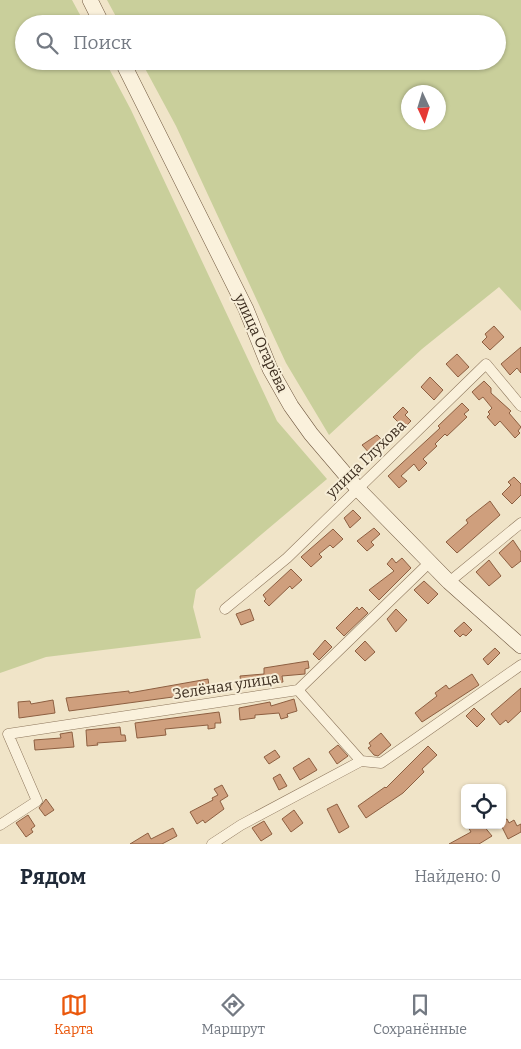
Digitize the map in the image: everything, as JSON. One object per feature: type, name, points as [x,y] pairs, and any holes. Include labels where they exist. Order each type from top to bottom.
[{"type":"main road","points":[[90,0],[98,15]]},
{"type":"main road","name":"улица Огарёва","points":[[127,70],[246,308],[270,369],[310,434],[357,488],[449,582],[521,646]]},
{"type":"street","name":"улица Глухова","points":[[225,609],[287,558],[486,364],[521,406]]},
{"type":"street","points":[[449,582],[521,523]]},
{"type":"street","name":"Зелёная улица","points":[[0,825],[37,800],[8,734],[298,690],[430,562]]},
{"type":"street","points":[[212,844],[241,825],[361,761],[381,763],[521,665]]},
{"type":"street","points":[[298,690],[361,761]]},
{"type":"green space","points":[[0,0],[72,0],[80,15],[15,15],[15,70],[110,70],[131,110],[277,421],[327,479],[196,590],[193,607],[201,638],[46,657],[0,673]]},
{"type":"green space","points":[[107,0],[521,0],[521,311],[499,287],[422,349],[329,435],[286,363],[176,126],[146,70],[506,70],[506,15],[115,15]]},
{"type":"building","points":[[494,326],[504,337],[490,350],[482,342],[487,337],[485,334]]},
{"type":"building","points":[[521,347],[521,373],[517,368],[510,375],[501,364]]},
{"type":"building","points":[[457,354],[469,367],[458,377],[446,364]]},
{"type":"building","points":[[430,377],[443,390],[434,400],[421,387]]},
{"type":"building","points":[[484,381],[491,388],[491,393],[511,411],[509,413],[521,427],[518,431],[520,433],[515,438],[500,421],[495,426],[487,417],[490,414],[488,412],[492,408],[483,397],[479,400],[472,392]]},
{"type":"building","points":[[462,403],[469,410],[464,414],[467,417],[447,436],[445,434],[435,444],[437,446],[423,459],[427,463],[419,471],[414,464],[401,476],[407,481],[399,488],[388,476],[440,428],[438,426]]},
{"type":"building","points":[[403,407],[408,412],[405,415],[411,421],[404,428],[393,417]]},
{"type":"building","points":[[377,435],[386,444],[372,456],[362,445]]},
{"type":"building","points":[[514,477],[521,484],[521,495],[512,504],[502,494],[511,485],[508,482]]},
{"type":"building","points":[[490,501],[500,515],[457,553],[446,542],[468,523],[466,520]]},
{"type":"building","points":[[353,510],[361,518],[350,528],[344,518]]},
{"type":"building","points":[[374,528],[380,534],[371,542],[374,545],[367,551],[357,541]]},
{"type":"building","points":[[333,529],[343,539],[333,548],[330,545],[319,554],[322,557],[311,567],[301,557]]},
{"type":"building","points":[[513,540],[521,552],[521,561],[512,568],[499,553]]},
{"type":"building","points":[[392,558],[396,563],[402,558],[411,568],[379,600],[369,590],[394,571],[387,564]]},
{"type":"building","points":[[489,560],[501,576],[489,586],[476,572]]},
{"type":"building","points":[[291,569],[302,580],[292,589],[290,586],[269,606],[264,601],[266,599],[263,595]]},
{"type":"building","points":[[424,581],[438,594],[428,604],[414,590]]},
{"type":"building","points":[[357,607],[359,610],[362,607],[368,613],[344,636],[336,628]]},
{"type":"building","points":[[250,609],[254,620],[241,625],[236,614]]},
{"type":"building","points":[[396,609],[407,620],[396,632],[387,619]]},
{"type":"building","points":[[464,622],[472,630],[466,636],[463,634],[460,637],[454,631]]},
{"type":"building","points":[[325,640],[332,647],[319,660],[313,654]]},
{"type":"building","points":[[365,641],[375,652],[365,661],[355,651]]},
{"type":"building","points":[[495,648],[500,653],[488,665],[483,659]]},
{"type":"building","points":[[308,661],[309,668],[305,669],[305,674],[282,676],[283,682],[243,688],[243,684],[241,684],[240,676],[264,674],[264,668]]},
{"type":"building","points":[[472,674],[479,685],[422,722],[415,713],[437,696],[435,693],[446,685],[449,689]]},
{"type":"building","points":[[208,679],[210,692],[69,711],[66,698],[129,691],[129,693]]},
{"type":"building","points":[[521,688],[521,711],[508,723],[506,720],[500,725],[491,714]]},
{"type":"building","points":[[294,699],[297,711],[287,714],[288,717],[281,719],[279,713],[255,715],[255,718],[240,720],[239,708],[270,702],[271,706]]},
{"type":"building","points":[[53,700],[55,713],[19,718],[18,702],[30,701],[31,704]]},
{"type":"building","points":[[474,708],[485,719],[477,727],[466,716]]},
{"type":"building","points":[[219,712],[221,723],[215,723],[215,728],[208,729],[208,725],[165,729],[166,735],[137,738],[135,723]]},
{"type":"building","points":[[120,727],[121,735],[125,735],[126,741],[97,743],[98,745],[87,746],[86,730]]},
{"type":"building","points":[[72,732],[74,747],[35,750],[34,740],[61,738],[60,734]]},
{"type":"building","points":[[381,733],[391,745],[378,756],[374,755],[368,748],[371,746],[369,743]]},
{"type":"building","points":[[338,745],[348,756],[337,764],[329,752]]},
{"type":"building","points":[[428,746],[437,755],[422,769],[424,772],[403,793],[366,818],[358,806],[386,788]]},
{"type":"building","points":[[275,750],[280,757],[269,764],[264,757]]},
{"type":"building","points":[[309,758],[317,770],[300,780],[293,768]]},
{"type":"building","points":[[280,774],[287,786],[279,790],[273,778]]},
{"type":"building","points":[[222,785],[228,796],[220,801],[224,809],[205,823],[203,820],[197,824],[190,812],[213,800],[212,798],[218,795],[214,789]]},
{"type":"building","points":[[46,799],[54,810],[45,816],[39,808]]},
{"type":"building","points":[[337,804],[349,827],[339,833],[327,809]]},
{"type":"building","points":[[294,810],[303,823],[291,832],[282,819]]},
{"type":"building","points":[[28,815],[35,826],[31,829],[33,832],[26,837],[16,823]]},
{"type":"building","points":[[506,819],[509,823],[514,820],[517,826],[521,824],[521,832],[508,839],[503,829],[506,829]]},
{"type":"building","points":[[264,821],[272,834],[261,841],[252,828]]},
{"type":"building","points":[[173,828],[177,836],[162,844],[130,844],[148,833],[151,839]]},
{"type":"building","points":[[469,829],[486,829],[492,836],[479,844],[449,844],[471,832]]}]
